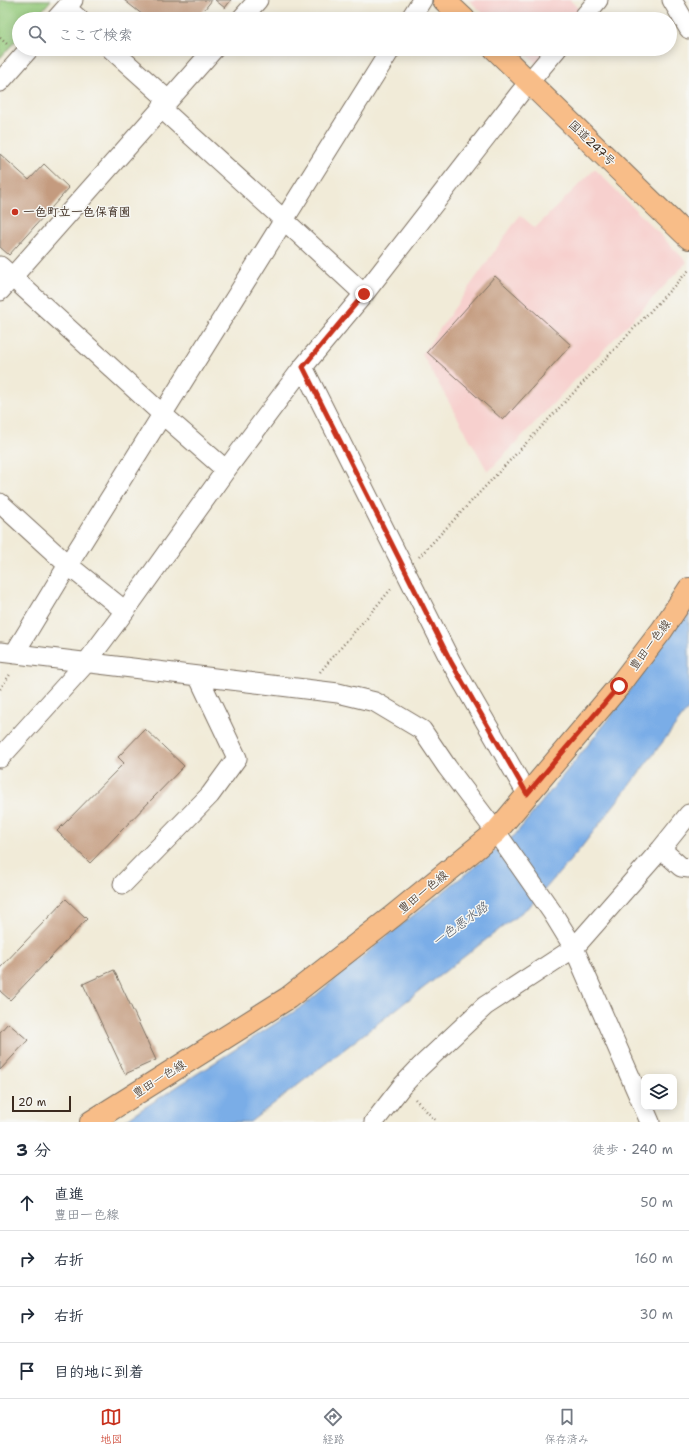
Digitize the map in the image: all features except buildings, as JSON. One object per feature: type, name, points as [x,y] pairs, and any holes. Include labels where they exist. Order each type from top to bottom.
[{"type":"main road","points":[[444,0],[457,12]]},
{"type":"main road","name":"国道247号","points":[[502,56],[689,238]]},
{"type":"main road","name":"豊田一色線","points":[[91,1122],[288,998],[500,837],[527,794],[619,686],[662,630],[689,589]]},
{"type":"street","points":[[247,12],[258,0]]},
{"type":"street","points":[[414,12],[422,0]]},
{"type":"street","points":[[588,12],[598,0]]},
{"type":"street","points":[[672,0],[689,29]]},
{"type":"street","points":[[0,82],[23,56]]},
{"type":"street","points":[[119,56],[164,104],[284,220],[364,294]]},
{"type":"street","points":[[0,291],[6,272],[208,56]]},
{"type":"street","points":[[387,56],[10,658],[86,663],[338,693],[375,702],[422,730],[500,837],[552,912],[574,948],[650,1122]]},
{"type":"street","points":[[0,758],[86,663],[125,612],[226,470],[303,367],[364,294],[551,56]]},
{"type":"street","points":[[6,272],[226,470]]},
{"type":"street","points":[[303,367],[451,662],[527,794]]},
{"type":"street","points":[[0,503],[68,566],[125,612]]},
{"type":"street","points":[[123,884],[210,795],[237,758],[198,676]]},
{"type":"street","points":[[374,1122],[402,1086],[420,1067],[485,1006],[574,948],[661,849],[689,814]]},
{"type":"street","points":[[661,849],[681,867],[689,868]]},
{"type":"path","points":[[305,689],[406,572],[689,270]]},
{"type":"path","points":[[0,689],[10,658]]},
{"type":"path","points":[[402,1086],[437,1122]]},
{"type":"shaded area","points":[[469,0],[570,0],[580,10],[578,12],[482,12]]},
{"type":"shaded area","points":[[528,56],[545,56],[538,65]]},
{"type":"shaded area","points":[[595,169],[687,262],[488,472],[422,354],[520,215],[535,228]]},
{"type":"green space","points":[[0,0],[51,0],[41,12],[12,12],[12,45],[0,58]]},
{"type":"water","name":"一色悪水路","points":[[689,608],[689,708],[580,849],[531,905],[250,1122],[122,1122],[303,1006],[391,933],[515,835],[609,719]]},
{"type":"place","name":"一色町立一色保育園","points":[[15,212]]},
{"type":"route","points":[[364,294],[303,367],[451,662],[527,794],[619,686]]}]
